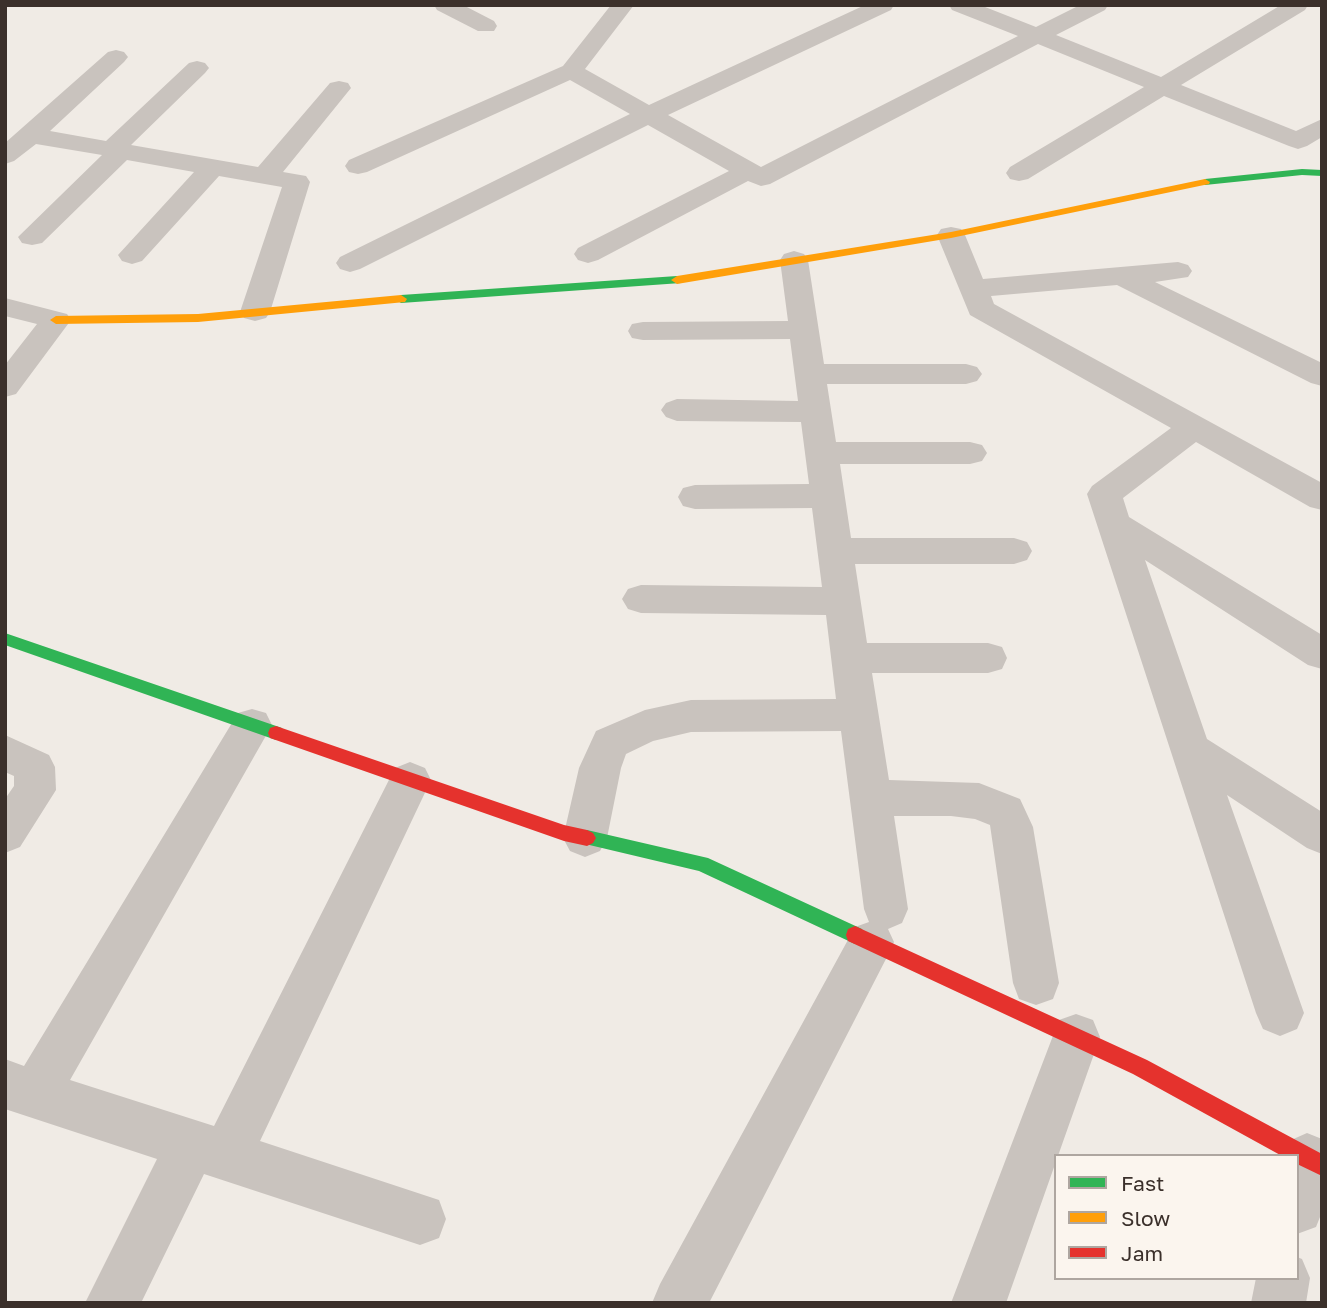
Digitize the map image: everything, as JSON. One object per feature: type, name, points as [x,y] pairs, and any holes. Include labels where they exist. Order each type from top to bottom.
[{"type":"street","points":[[445,5],[486,26]]},
{"type":"street","points":[[358,166],[571,71],[623,5]]},
{"type":"street","points":[[350,263],[648,115],[883,5]]},
{"type":"street","points":[[960,5],[1298,141],[1322,126]]},
{"type":"street","points":[[571,71],[761,178],[1097,5]]},
{"type":"street","points":[[1019,173],[1297,5]]},
{"type":"street","points":[[5,156],[116,57]]},
{"type":"street","points":[[32,237],[197,68]]},
{"type":"street","points":[[264,177],[339,88]]},
{"type":"street","points":[[31,135],[297,183],[256,312]]},
{"type":"street","points":[[132,255],[211,169]]},
{"type":"street","points":[[588,254],[748,171]]},
{"type":"street","points":[[5,307],[56,320],[198,318],[431,296],[685,279],[951,235],[1190,184],[1302,172],[1322,173]]},
{"type":"street","points":[[951,235],[981,309],[1322,498]]},
{"type":"street","points":[[679,1303],[878,925],[870,798],[794,261]]},
{"type":"street","points":[[973,289],[1178,271]]},
{"type":"street","points":[[1121,276],[1322,376]]},
{"type":"street","points":[[5,387],[56,320]]},
{"type":"street","points":[[643,331],[804,330]]},
{"type":"street","points":[[810,374],[966,374]]},
{"type":"street","points":[[677,410],[815,412]]},
{"type":"street","points":[[1194,427],[1104,494],[1279,1013]]},
{"type":"street","points":[[821,453],[970,453]]},
{"type":"street","points":[[695,497],[828,496]]},
{"type":"street","points":[[1114,524],[1322,654]]},
{"type":"street","points":[[835,551],[1014,551]]},
{"type":"street","points":[[641,599],[842,601]]},
{"type":"street","points":[[5,639],[564,833],[702,864],[878,925],[1076,1037],[1140,1067],[1299,1154]]},
{"type":"street","points":[[850,658],[988,658]]},
{"type":"street","points":[[585,838],[600,768],[610,743],[645,726],[691,716],[859,715]]},
{"type":"street","points":[[253,725],[20,1089],[420,1219]]},
{"type":"street","points":[[1191,749],[1322,835]]},
{"type":"street","points":[[5,752],[34,767],[35,790],[5,834]]},
{"type":"street","points":[[112,1303],[209,1150],[410,780]]},
{"type":"street","points":[[870,798],[951,798],[979,801],[1005,813],[1012,827],[1036,983]]},
{"type":"street","points":[[978,1303],[1076,1037]]},
{"type":"street","points":[[1299,1154],[1315,1163],[1299,1203]]},
{"type":"street","points":[[1278,1303],[1283,1280]]},
{"type":"traffic: fast","points":[[1205,182],[1302,172],[1322,173]]},
{"type":"traffic: fast","points":[[401,299],[677,280]]},
{"type":"traffic: fast","points":[[5,639],[276,733]]},
{"type":"traffic: fast","points":[[587,838],[702,864],[855,935]]},
{"type":"traffic: slow","points":[[677,280],[951,235],[1205,182]]},
{"type":"traffic: slow","points":[[56,320],[198,318],[401,299]]},
{"type":"traffic: jam","points":[[276,733],[564,833],[587,838]]},
{"type":"traffic: jam","points":[[855,935],[1140,1067],[1322,1166]]}]
